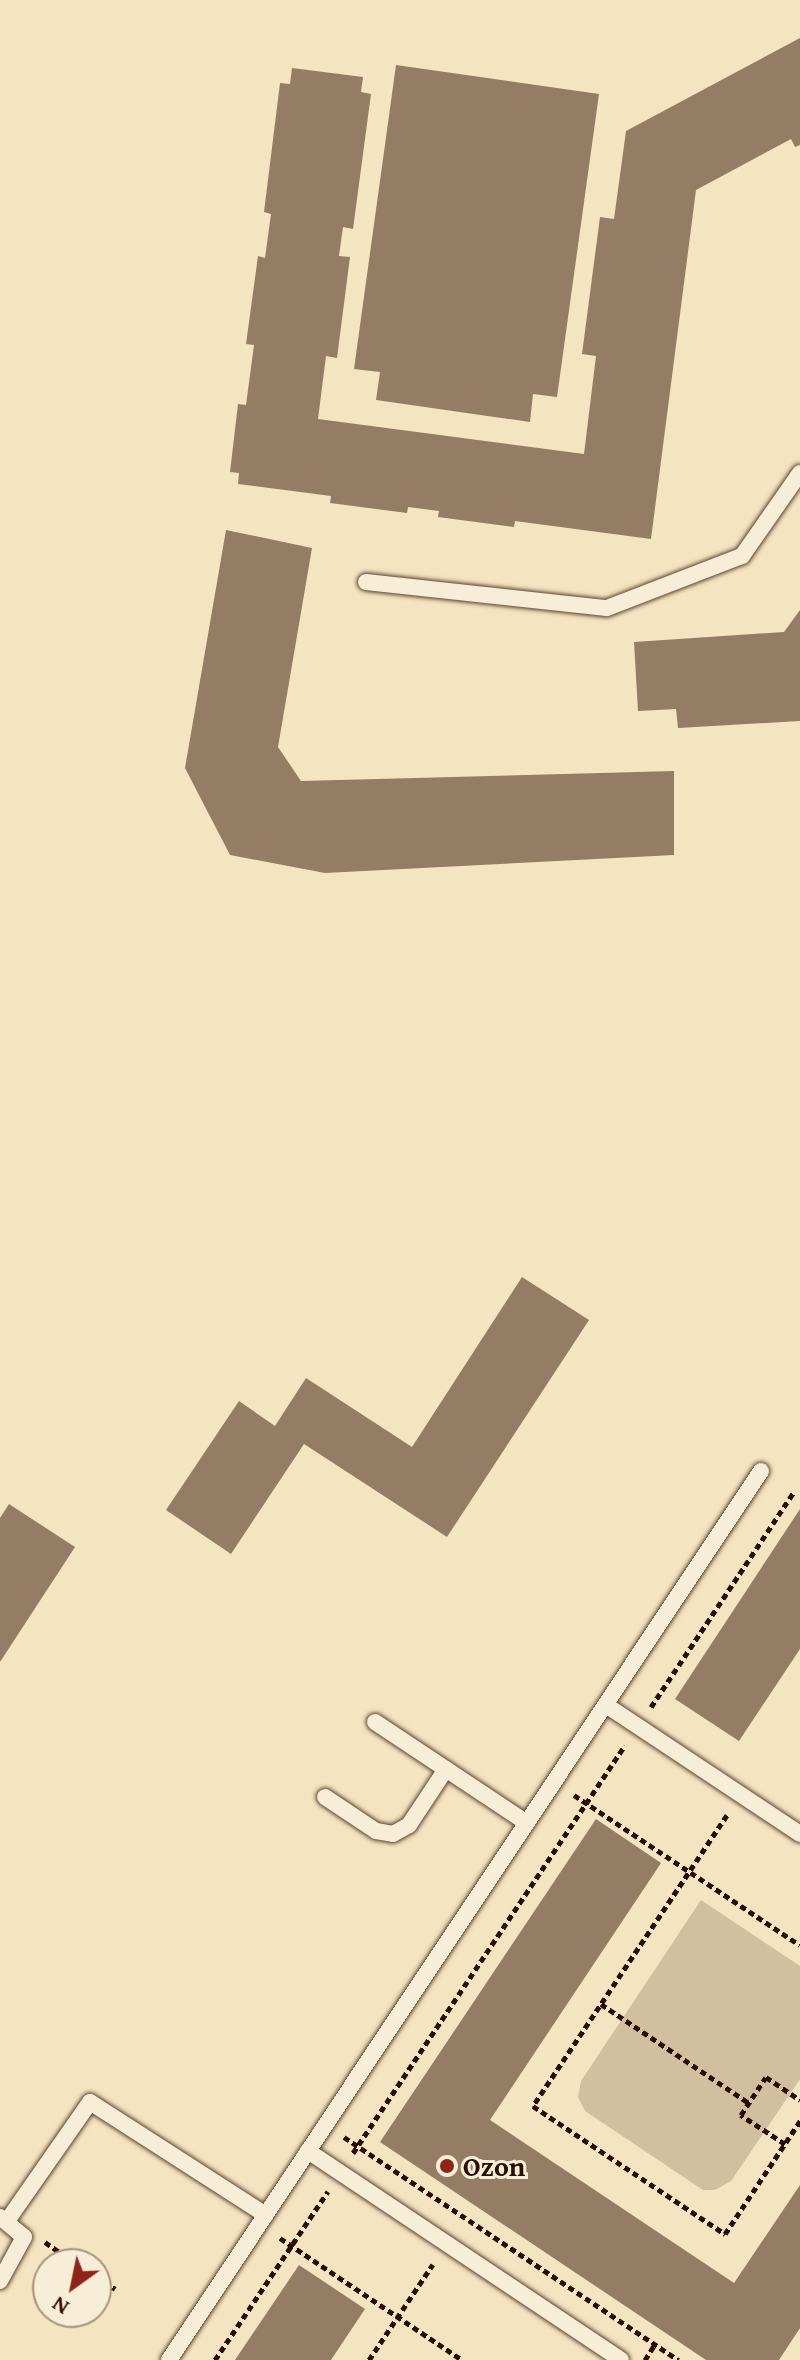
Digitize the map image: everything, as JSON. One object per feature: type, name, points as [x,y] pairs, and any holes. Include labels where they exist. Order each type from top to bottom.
[{"type":"lane","points":[[366,582],[607,608],[742,556],[800,473]]},
{"type":"lane","points":[[169,2360],[761,1471]]},
{"type":"lane","points":[[606,1705],[800,1834]]},
{"type":"lane","points":[[375,1722],[527,1823]]},
{"type":"lane","points":[[325,1797],[376,1831],[393,1834],[409,1825],[446,1769]]},
{"type":"lane","points":[[0,2281],[24,2237],[3,2219],[90,2102],[262,2220]]},
{"type":"lane","points":[[308,2151],[621,2360]]},
{"type":"path","points":[[215,2360],[793,1493]]},
{"type":"path","points":[[554,1781],[800,1945]]},
{"type":"path","points":[[741,1794],[533,2106],[725,2234],[800,2121]]},
{"type":"path","points":[[601,2004],[749,2103]]},
{"type":"path","points":[[785,2144],[741,2115],[766,2077],[800,2100]]},
{"type":"path","points":[[325,2125],[679,2360]]},
{"type":"path","points":[[369,2360],[464,2217]]},
{"type":"path","points":[[262,2220],[291,2246],[462,2360]]},
{"type":"path","points":[[24,2237],[39,2238],[54,2248]]},
{"type":"path","points":[[644,2360],[655,2344]]},
{"type":"shaded area","points":[[701,1900],[800,1966],[800,2079],[731,2181],[715,2190],[703,2190],[585,2111],[578,2097],[581,2081]]},
{"type":"building","points":[[800,38],[800,145],[795,147],[791,139],[696,190],[651,539],[515,521],[514,527],[438,517],[439,511],[408,507],[407,513],[330,503],[331,496],[238,484],[239,473],[230,472],[238,404],[246,405],[254,345],[246,344],[258,256],[265,258],[271,214],[264,212],[280,83],[290,84],[292,68],[363,77],[361,92],[371,94],[353,229],[343,227],[339,256],[350,257],[337,358],[326,356],[318,419],[584,454],[596,356],[582,354],[600,217],[614,219],[626,131]]},
{"type":"building","points":[[396,65],[599,94],[557,397],[533,394],[530,422],[376,400],[380,372],[354,369]]},
{"type":"building","points":[[226,530],[312,548],[278,747],[301,781],[674,771],[674,855],[325,873],[230,855],[185,768]]},
{"type":"building","points":[[800,610],[800,721],[678,728],[676,709],[638,711],[634,642],[784,632]]},
{"type":"building","points":[[522,1277],[589,1320],[447,1537],[304,1444],[231,1554],[166,1510],[239,1401],[275,1426],[306,1378],[412,1447]]},
{"type":"building","points":[[9,1504],[75,1547],[0,1662],[0,1518]]},
{"type":"building","points":[[800,1509],[800,1649],[739,1741],[675,1699]]},
{"type":"building","points":[[596,1819],[661,1863],[490,2120],[734,2283],[800,2185],[800,2328],[779,2360],[706,2360],[380,2142]]},
{"type":"building","points":[[299,2265],[365,2309],[331,2360],[235,2360]]},
{"type":"place","name":"Ozon","points":[[447,2166]]}]
